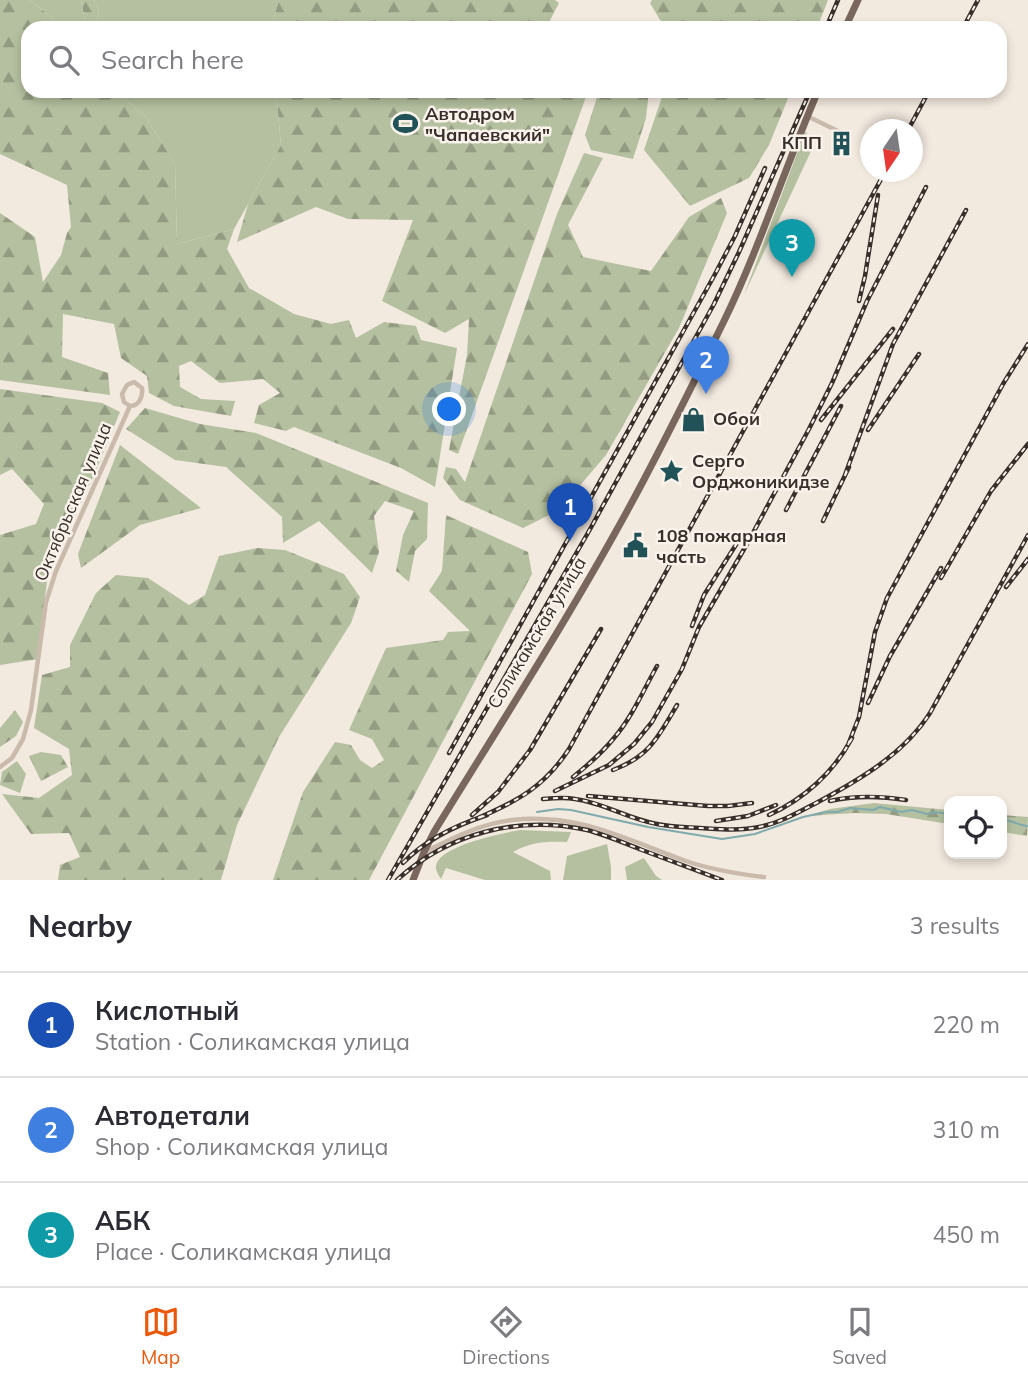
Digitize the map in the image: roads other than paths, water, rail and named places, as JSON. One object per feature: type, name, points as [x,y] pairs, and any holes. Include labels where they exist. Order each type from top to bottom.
[{"type":"main road","points":[[848,21],[858,0]]},
{"type":"main road","name":"Соликамская улица","points":[[414,880],[434,832],[551,642],[640,486],[745,275],[815,98]]},
{"type":"street","points":[[807,116],[844,134]]},
{"type":"street","points":[[134,382],[142,388],[143,393],[135,406],[130,406],[124,402],[122,394],[127,385],[134,382]]},
{"type":"street","name":"Октябрьская улица","points":[[0,767],[12,758],[23,739],[31,710],[46,602],[56,571],[130,406]]},
{"type":"street","points":[[424,852],[491,824],[514,820],[551,820],[580,823],[606,830],[714,870],[764,877]]},
{"type":"waterway","points":[[537,812],[571,810],[648,827],[722,839],[755,834],[803,817],[850,808],[873,810],[880,807],[901,812],[912,810],[927,814],[944,813]]},
{"type":"waterway","points":[[1007,821],[1028,826]]},
{"type":"railway","points":[[829,21],[838,0]]},
{"type":"railway","points":[[967,21],[978,0]]},
{"type":"railway","points":[[388,880],[589,531],[714,304],[807,98]]},
{"type":"railway","points":[[914,119],[925,98]]},
{"type":"railway","points":[[449,753],[714,276],[765,168]]},
{"type":"railway","points":[[478,818],[530,791],[550,773],[569,749],[880,182]]},
{"type":"railway","points":[[555,791],[609,765],[634,744],[652,722],[682,669],[699,627],[809,429],[867,301],[926,187]]},
{"type":"railway","points":[[859,301],[878,195]]},
{"type":"railway","points":[[845,475],[893,344],[966,210]]},
{"type":"railway","points":[[821,420],[893,329]]},
{"type":"railway","points":[[848,745],[859,717],[875,632],[887,598],[1003,384],[1028,344]]},
{"type":"railway","points":[[868,430],[919,354]]},
{"type":"railway","points":[[786,510],[841,406]]},
{"type":"railway","points":[[941,578],[991,491],[1028,444]]},
{"type":"railway","points":[[823,521],[849,467]]},
{"type":"railway","points":[[543,799],[567,798],[586,801],[636,819],[662,825],[729,829],[767,825],[818,802],[880,765],[919,728],[930,713],[1028,535]]},
{"type":"railway","points":[[692,626],[704,595],[739,540]]},
{"type":"railway","points":[[1006,587],[1028,559]]},
{"type":"railway","points":[[868,703],[890,656],[941,568]]},
{"type":"railway","points":[[472,815],[498,792],[530,750],[601,629]]},
{"type":"railway","points":[[573,777],[600,754],[620,730],[657,666]]},
{"type":"railway","points":[[613,770],[645,752],[677,705]]},
{"type":"railway","points":[[769,815],[794,801],[817,783],[836,762],[852,738]]},
{"type":"railway","points":[[588,796],[708,806],[752,803]]},
{"type":"railway","points":[[830,801],[868,797],[906,800]]},
{"type":"railway","points":[[716,821],[748,816],[776,805]]},
{"type":"railway","points":[[403,863],[442,834],[487,815]]},
{"type":"railway","points":[[397,880],[439,850],[462,840],[510,827],[536,825],[594,832],[722,880]]},
{"type":"place","name":"Автодром \"Чапаевский\"","points":[[405,124]]},
{"type":"place","name":"КПП","points":[[842,143]]},
{"type":"place","name":"АБК","points":[[792,277]]},
{"type":"place","name":"Автодетали","points":[[706,394]]},
{"type":"place","name":"Обои","points":[[693,419]]},
{"type":"place","name":"Серго Орджоникидзе","points":[[672,471]]},
{"type":"place","name":"Кислотный","points":[[570,541]]},
{"type":"place","name":"108 пожарная часть","points":[[636,546]]}]
